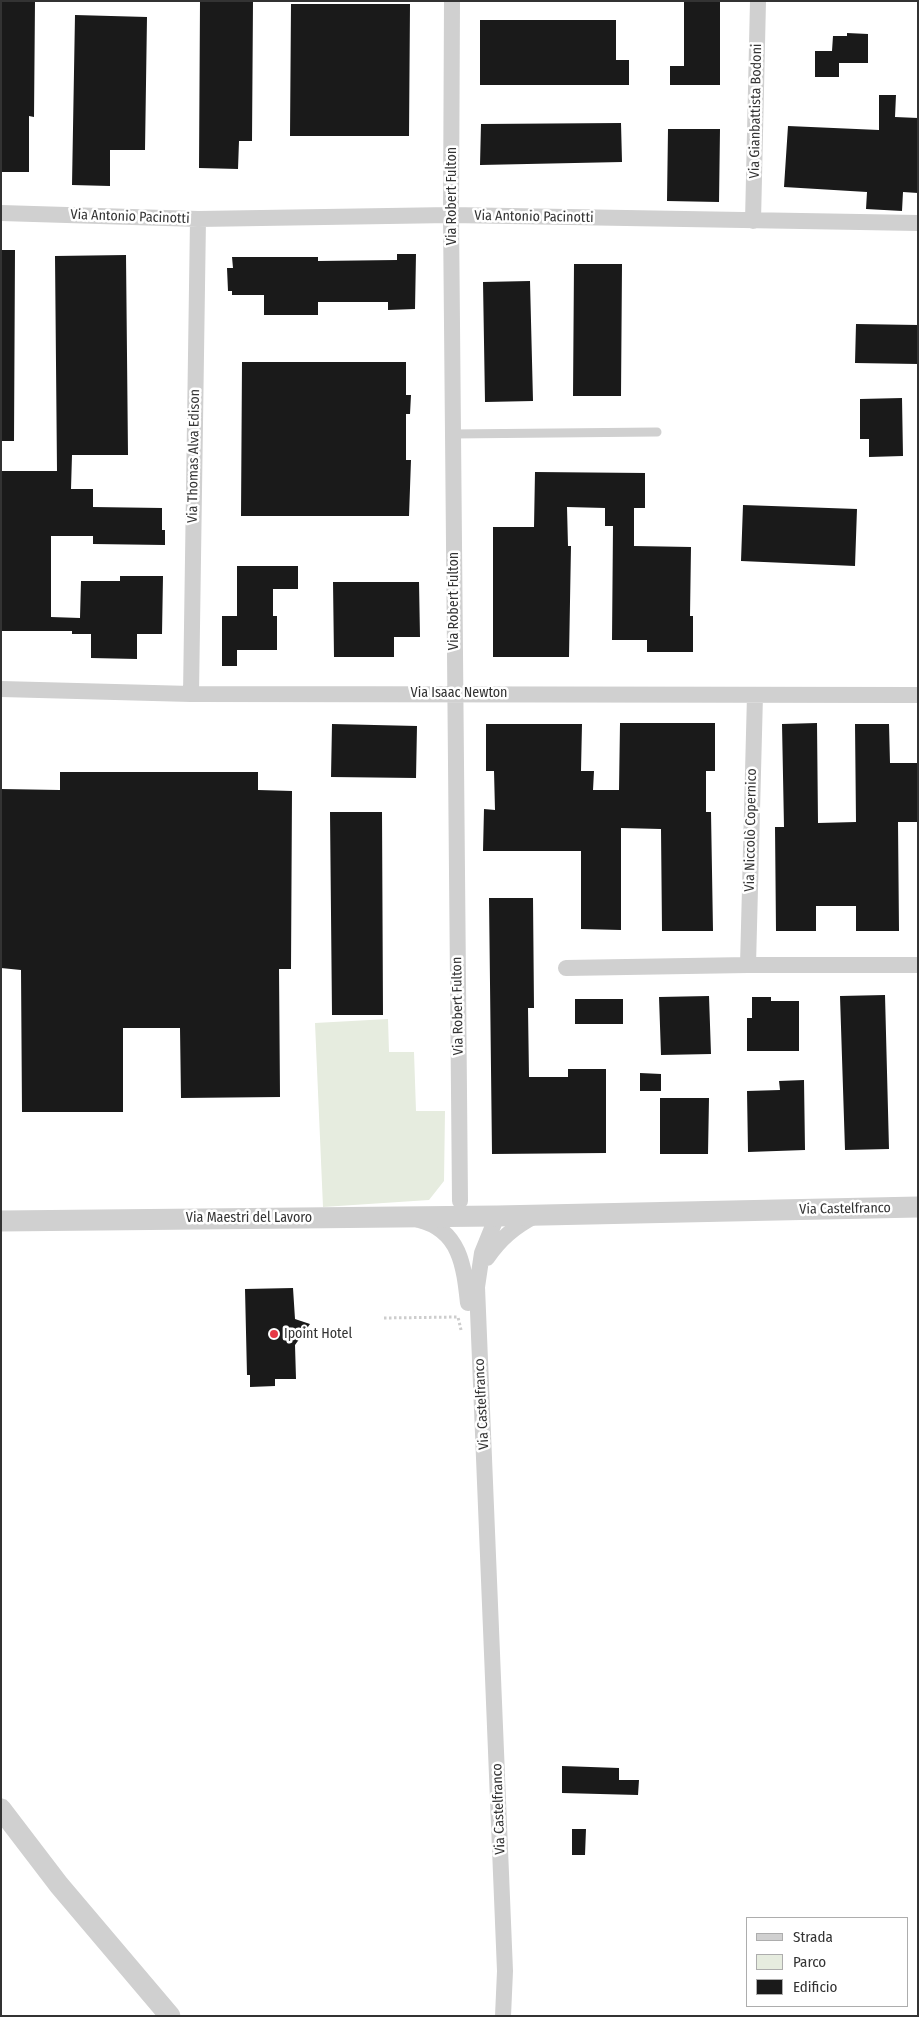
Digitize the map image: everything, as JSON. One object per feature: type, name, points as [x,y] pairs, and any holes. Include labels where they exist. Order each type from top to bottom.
[{"type":"street","name":"Via Robert Fulton","points":[[452,1],[451,215],[454,693],[460,1200]]},
{"type":"street","name":"Via Gianbattista Bodoni","points":[[753,220],[758,1]]},
{"type":"street","name":"Via Antonio Pacinotti","points":[[1,213],[198,219],[451,215],[918,223]]},
{"type":"street","name":"Via Thomas Alva Edison","points":[[191,694],[198,219]]},
{"type":"street","name":"Via Isaac Newton","points":[[1,689],[191,694],[918,695]]},
{"type":"street","name":"Via Niccolò Copernico","points":[[748,965],[755,695]]},
{"type":"street","points":[[566,968],[918,965]]},
{"type":"street","name":"Via Castelfranco","points":[[503,2016],[505,1970],[478,1270],[482,1253],[497,1216],[918,1208]]},
{"type":"street","points":[[478,1270],[497,1243],[512,1228],[536,1215]]},
{"type":"street","points":[[402,1216],[443,1229],[455,1246],[463,1262],[469,1312],[480,1357]]},
{"type":"street","name":"Via Maestri del Lavoro","points":[[1,1221],[497,1216]]},
{"type":"street","points":[[1,1809],[59,1885],[170,2016]]},
{"type":"lane","points":[[453,434],[657,432]]},
{"type":"path","points":[[384,1318],[458,1317],[462,1334]]},
{"type":"green space","points":[[388,1019],[389,1052],[414,1052],[416,1111],[445,1111],[444,1181],[429,1200],[323,1207],[315,1023]]},
{"type":"building","points":[[1,1],[35,1],[34,117],[29,116],[29,172],[1,172]]},
{"type":"building","points":[[200,1],[253,1],[252,141],[239,141],[238,169],[199,168]]},
{"type":"building","points":[[684,1],[720,1],[720,85],[670,85],[670,66],[684,66]]},
{"type":"building","points":[[291,4],[410,4],[409,136],[290,136]]},
{"type":"building","points":[[75,15],[147,17],[145,150],[110,150],[110,186],[72,185]]},
{"type":"building","points":[[480,20],[616,20],[616,60],[629,60],[629,85],[480,85]]},
{"type":"building","points":[[847,33],[868,34],[868,63],[839,63],[839,77],[815,77],[815,51],[832,51],[833,36],[847,36]]},
{"type":"building","points":[[879,95],[896,95],[895,117],[918,118],[918,193],[903,192],[902,211],[866,209],[867,192],[784,187],[788,126],[879,130]]},
{"type":"building","points":[[621,123],[622,162],[480,165],[481,124]]},
{"type":"building","points":[[668,129],[720,129],[719,202],[667,201]]},
{"type":"building","points":[[1,250],[15,250],[14,441],[1,441]]},
{"type":"building","points":[[397,254],[416,254],[415,309],[388,310],[388,302],[318,302],[318,315],[264,315],[264,295],[232,295],[232,291],[228,291],[227,268],[233,268],[232,257],[318,257],[318,261],[397,260]]},
{"type":"building","points":[[126,255],[128,455],[72,455],[71,489],[93,489],[93,507],[162,508],[162,530],[165,530],[165,545],[93,544],[93,536],[51,536],[51,617],[80,618],[81,581],[120,581],[120,576],[163,576],[162,634],[137,634],[137,659],[91,658],[91,634],[72,634],[72,631],[1,631],[1,471],[57,471],[55,256]]},
{"type":"building","points":[[574,264],[622,264],[621,396],[573,396]]},
{"type":"building","points":[[530,281],[533,401],[485,402],[483,282]]},
{"type":"building","points":[[856,324],[918,325],[918,364],[855,363]]},
{"type":"building","points":[[242,362],[406,362],[406,395],[411,395],[410,414],[406,414],[406,460],[411,460],[409,516],[241,516]]},
{"type":"building","points":[[902,398],[903,456],[869,457],[869,439],[860,439],[860,399]]},
{"type":"building","points":[[535,472],[645,473],[645,508],[634,508],[634,546],[691,547],[690,616],[693,616],[693,652],[647,652],[647,640],[612,640],[613,526],[605,526],[605,508],[567,507],[568,546],[571,546],[569,657],[493,657],[493,527],[534,527]]},
{"type":"building","points":[[743,505],[857,509],[855,566],[741,561]]},
{"type":"building","points":[[237,566],[298,566],[298,589],[273,589],[273,616],[277,616],[277,650],[237,650],[237,666],[222,666],[222,616],[237,616]]},
{"type":"building","points":[[333,582],[419,582],[420,637],[394,637],[394,657],[334,657]]},
{"type":"building","points":[[620,723],[715,723],[715,771],[706,771],[706,812],[711,812],[713,931],[662,931],[661,829],[621,828],[621,930],[581,929],[581,851],[483,851],[484,809],[495,810],[494,771],[486,771],[486,724],[582,724],[581,771],[594,771],[593,790],[619,790]]},
{"type":"building","points":[[817,723],[818,823],[856,822],[855,724],[889,724],[890,763],[917,763],[917,822],[898,822],[899,931],[856,931],[856,906],[816,906],[816,931],[776,931],[775,827],[784,827],[782,724]]},
{"type":"building","points":[[332,724],[417,726],[416,778],[331,777]]},
{"type":"building","points":[[60,772],[258,772],[258,790],[292,791],[291,969],[279,969],[280,1097],[181,1098],[180,1028],[123,1028],[123,1112],[22,1112],[21,970],[1,968],[1,789],[60,790]]},
{"type":"building","points":[[330,812],[382,812],[383,1015],[332,1015]]},
{"type":"building","points":[[489,898],[533,898],[534,1008],[528,1008],[529,1077],[568,1077],[568,1069],[606,1069],[606,1153],[492,1154]]},
{"type":"building","points":[[885,995],[889,1149],[845,1150],[840,996]]},
{"type":"building","points":[[709,996],[711,1054],[661,1055],[659,997]]},
{"type":"building","points":[[752,997],[771,997],[771,1001],[799,1001],[799,1051],[747,1051],[747,1018],[752,1018]]},
{"type":"building","points":[[575,999],[623,999],[623,1024],[575,1024]]},
{"type":"building","points":[[640,1073],[661,1074],[661,1091],[640,1091]]},
{"type":"building","points":[[804,1080],[805,1150],[748,1152],[747,1091],[780,1090],[779,1081]]},
{"type":"building","points":[[660,1098],[709,1098],[708,1154],[660,1154]]},
{"type":"building","name":"Ipoint Hotel","points":[[293,1288],[295,1319],[310,1324],[295,1345],[296,1379],[275,1379],[275,1386],[250,1387],[250,1375],[247,1375],[245,1289]]},
{"type":"building","points":[[562,1766],[619,1768],[619,1780],[639,1780],[638,1795],[562,1793]]},
{"type":"building","points":[[572,1829],[586,1829],[585,1855],[572,1855]]},
{"type":"place","name":"Ipoint Hotel","points":[[274,1334]]}]
